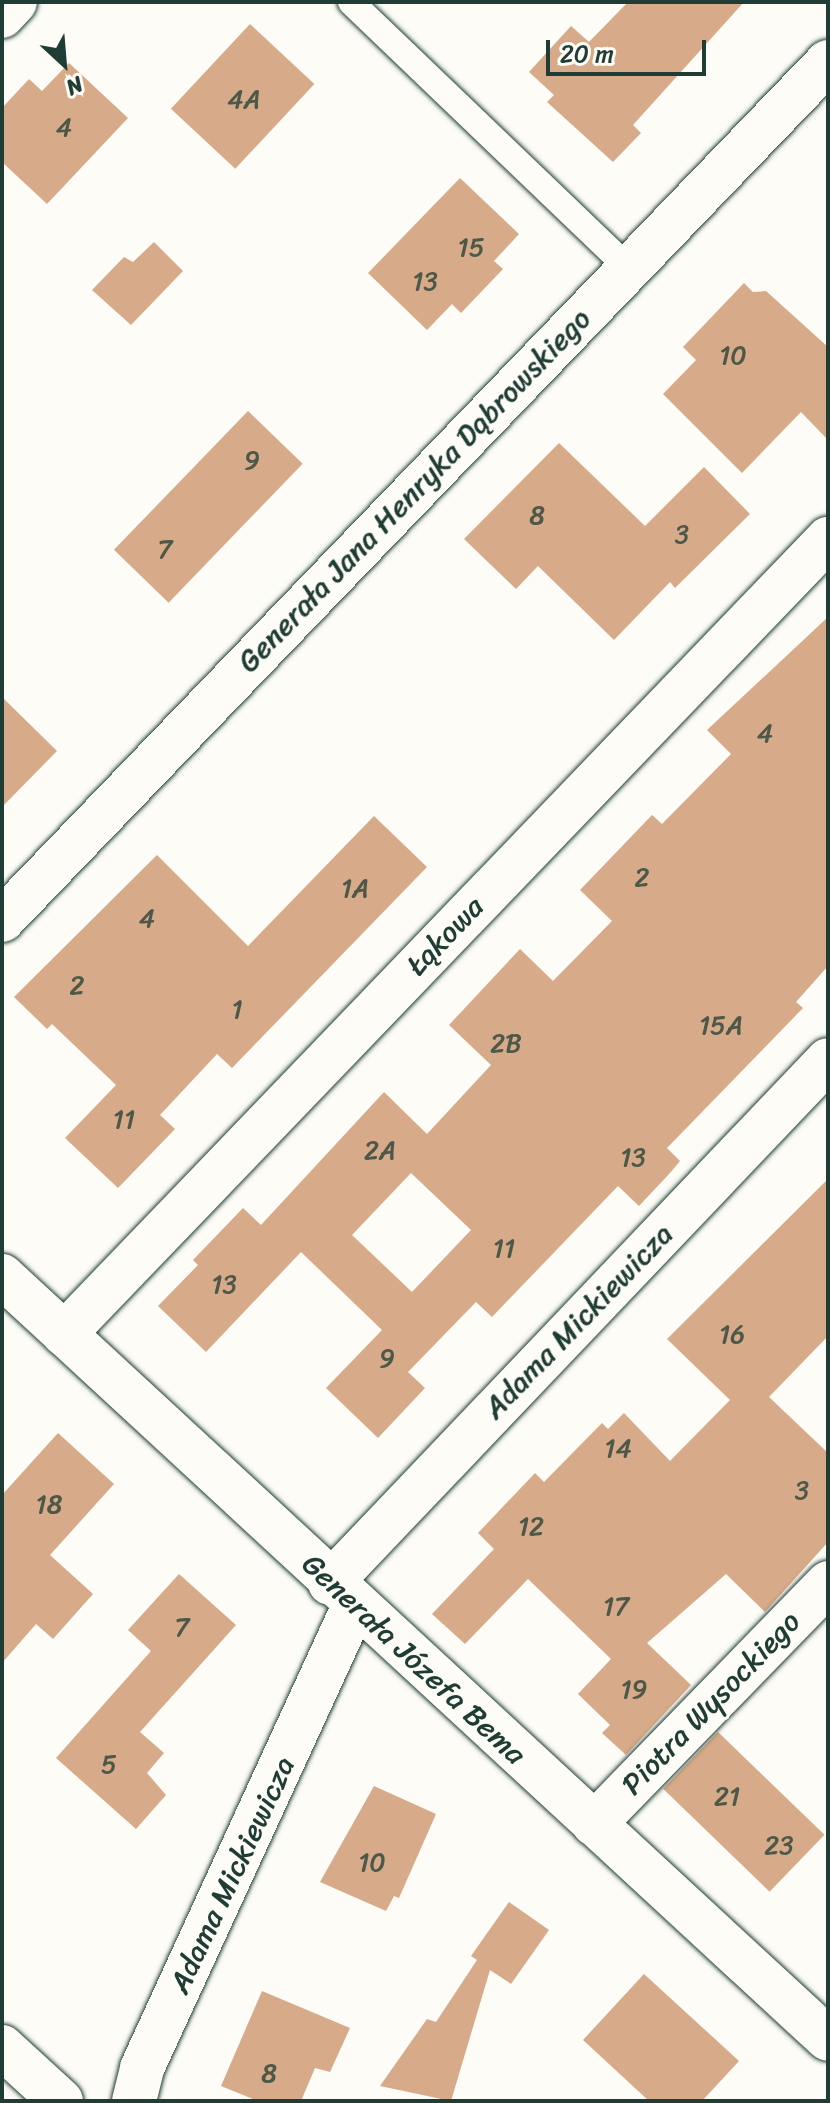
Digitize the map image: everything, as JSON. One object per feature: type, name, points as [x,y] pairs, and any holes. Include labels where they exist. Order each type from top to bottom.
[{"type":"street","points":[[2,16],[15,2]]},
{"type":"street","name":"Generała Jana Henryka Dąbrowskiego","points":[[2,920],[828,62]]},
{"type":"street","name":"Łąkowa","points":[[64,1334],[828,539]]},
{"type":"street","name":"Adama Mickiewicza","points":[[134,2101],[142,2068],[342,1594],[828,1060]]},
{"type":"street","name":"Generała Józefa Bema","points":[[2,1276],[342,1594],[828,2039]]},
{"type":"street","name":"Piotra Wysockiego","points":[[594,1824],[828,1583]]},
{"type":"street","points":[[2,2047],[61,2101]]},
{"type":"lane","points":[[351,2],[628,268]]},
{"type":"building","points":[[628,2],[744,2],[633,125],[641,133],[613,162],[547,102],[554,95],[529,72],[571,26],[589,42]]},
{"type":"building","points":[[250,24],[314,84],[235,169],[171,109]]},
{"type":"building","points":[[69,63],[128,118],[47,204],[2,162],[2,108],[29,79],[42,91]]},
{"type":"building","points":[[460,178],[519,234],[494,261],[503,269],[461,313],[452,304],[427,330],[368,273]]},
{"type":"building","points":[[154,242],[183,271],[131,325],[92,290],[124,257],[133,262]]},
{"type":"building","points":[[744,283],[753,292],[766,291],[828,347],[828,440],[801,412],[742,473],[663,394],[696,360],[683,347]]},
{"type":"building","points":[[248,411],[303,464],[169,603],[114,550]]},
{"type":"building","points":[[559,443],[645,526],[704,467],[750,514],[675,588],[670,582],[614,640],[538,566],[516,589],[464,539]]},
{"type":"building","points":[[828,617],[828,966],[796,1002],[803,1008],[667,1148],[680,1161],[639,1206],[618,1186],[492,1317],[476,1302],[408,1372],[425,1388],[378,1438],[326,1388],[382,1330],[301,1252],[206,1352],[158,1306],[198,1265],[193,1260],[243,1208],[261,1225],[384,1092],[427,1134],[491,1065],[449,1025],[520,949],[553,981],[612,921],[580,890],[652,815],[662,824],[731,754],[707,730]],"holes":[[[411,1173],[471,1230],[412,1292],[352,1235]]]},
{"type":"building","points":[[2,697],[57,751],[2,807]]},
{"type":"building","points":[[374,816],[427,867],[232,1068],[217,1054],[160,1115],[175,1129],[118,1188],[65,1138],[116,1085],[52,1024],[47,1029],[14,997],[157,855],[248,946]]},
{"type":"building","points":[[828,1179],[828,1336],[769,1397],[828,1453],[828,1542],[765,1612],[726,1574],[647,1643],[691,1685],[626,1755],[602,1733],[610,1725],[578,1694],[611,1659],[528,1579],[465,1644],[432,1614],[494,1549],[478,1533],[535,1473],[544,1482],[602,1423],[608,1429],[624,1413],[670,1461],[730,1400],[667,1339]]},
{"type":"building","points":[[58,1433],[114,1484],[50,1555],[93,1594],[53,1639],[36,1624],[2,1663],[2,1495]]},
{"type":"building","points":[[179,1574],[236,1625],[140,1732],[164,1753],[147,1773],[166,1795],[136,1829],[56,1758],[151,1651],[128,1630]]},
{"type":"building","points":[[718,1732],[824,1835],[770,1892],[663,1789]]},
{"type":"building","points":[[374,1786],[436,1814],[399,1898],[394,1896],[386,1911],[320,1882]]},
{"type":"building","points":[[509,1902],[549,1930],[511,1984],[490,1970],[451,2101],[380,2086],[427,2019],[436,2022],[477,1960],[471,1956]]},
{"type":"building","points":[[644,1974],[739,2061],[702,2101],[649,2101],[583,2040]]},
{"type":"building","points":[[262,1991],[350,2028],[330,2072],[315,2068],[301,2101],[258,2101],[221,2086]]}]
